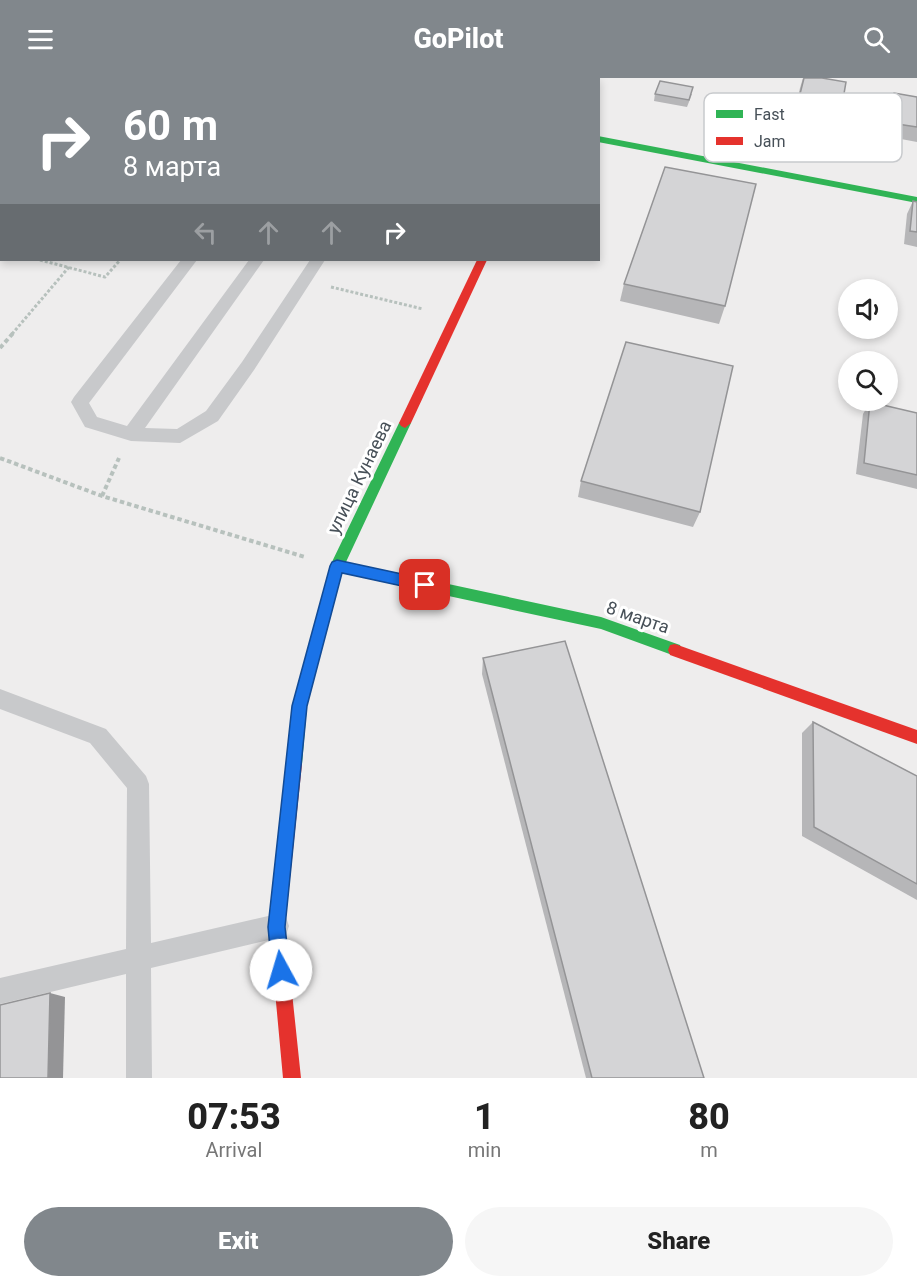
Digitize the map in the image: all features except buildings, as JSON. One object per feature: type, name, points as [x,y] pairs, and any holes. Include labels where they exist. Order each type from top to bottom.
[{"type":"street","points":[[600,139],[704,159]]},
{"type":"street","points":[[718,162],[917,200]]},
{"type":"street","name":"улица Кунаева","points":[[292,1078],[276,927],[300,706],[337,566],[482,261]]},
{"type":"street","name":"8 марта","points":[[337,566],[601,623],[917,738]]},
{"type":"lane","points":[[188,261],[80,402],[90,422],[131,434],[180,436],[212,416],[248,366],[315,261]]},
{"type":"lane","points":[[131,434],[256,261]]},
{"type":"lane","points":[[0,699],[98,736],[138,784],[139,1078]]},
{"type":"lane","points":[[0,991],[276,927]]},
{"type":"path","points":[[44,261],[105,277],[119,261]]},
{"type":"path","points":[[0,348],[69,267]]},
{"type":"path","points":[[303,280],[456,316]]},
{"type":"path","points":[[102,496],[131,434]]},
{"type":"path","points":[[0,458],[102,496],[337,566]]},
{"type":"traffic: fast","points":[[600,139],[704,159]]},
{"type":"traffic: fast","points":[[718,162],[917,200]]},
{"type":"traffic: fast","points":[[294,764],[300,706],[337,566],[405,423]]},
{"type":"traffic: fast","points":[[337,566],[601,623],[675,650]]},
{"type":"traffic: jam","points":[[405,423],[482,261]]},
{"type":"traffic: jam","points":[[675,650],[917,737]]},
{"type":"traffic: jam","points":[[292,1078],[277,926],[294,764]]},
{"type":"route","points":[[281,970],[276,927],[300,706],[337,566],[425,585]]}]
